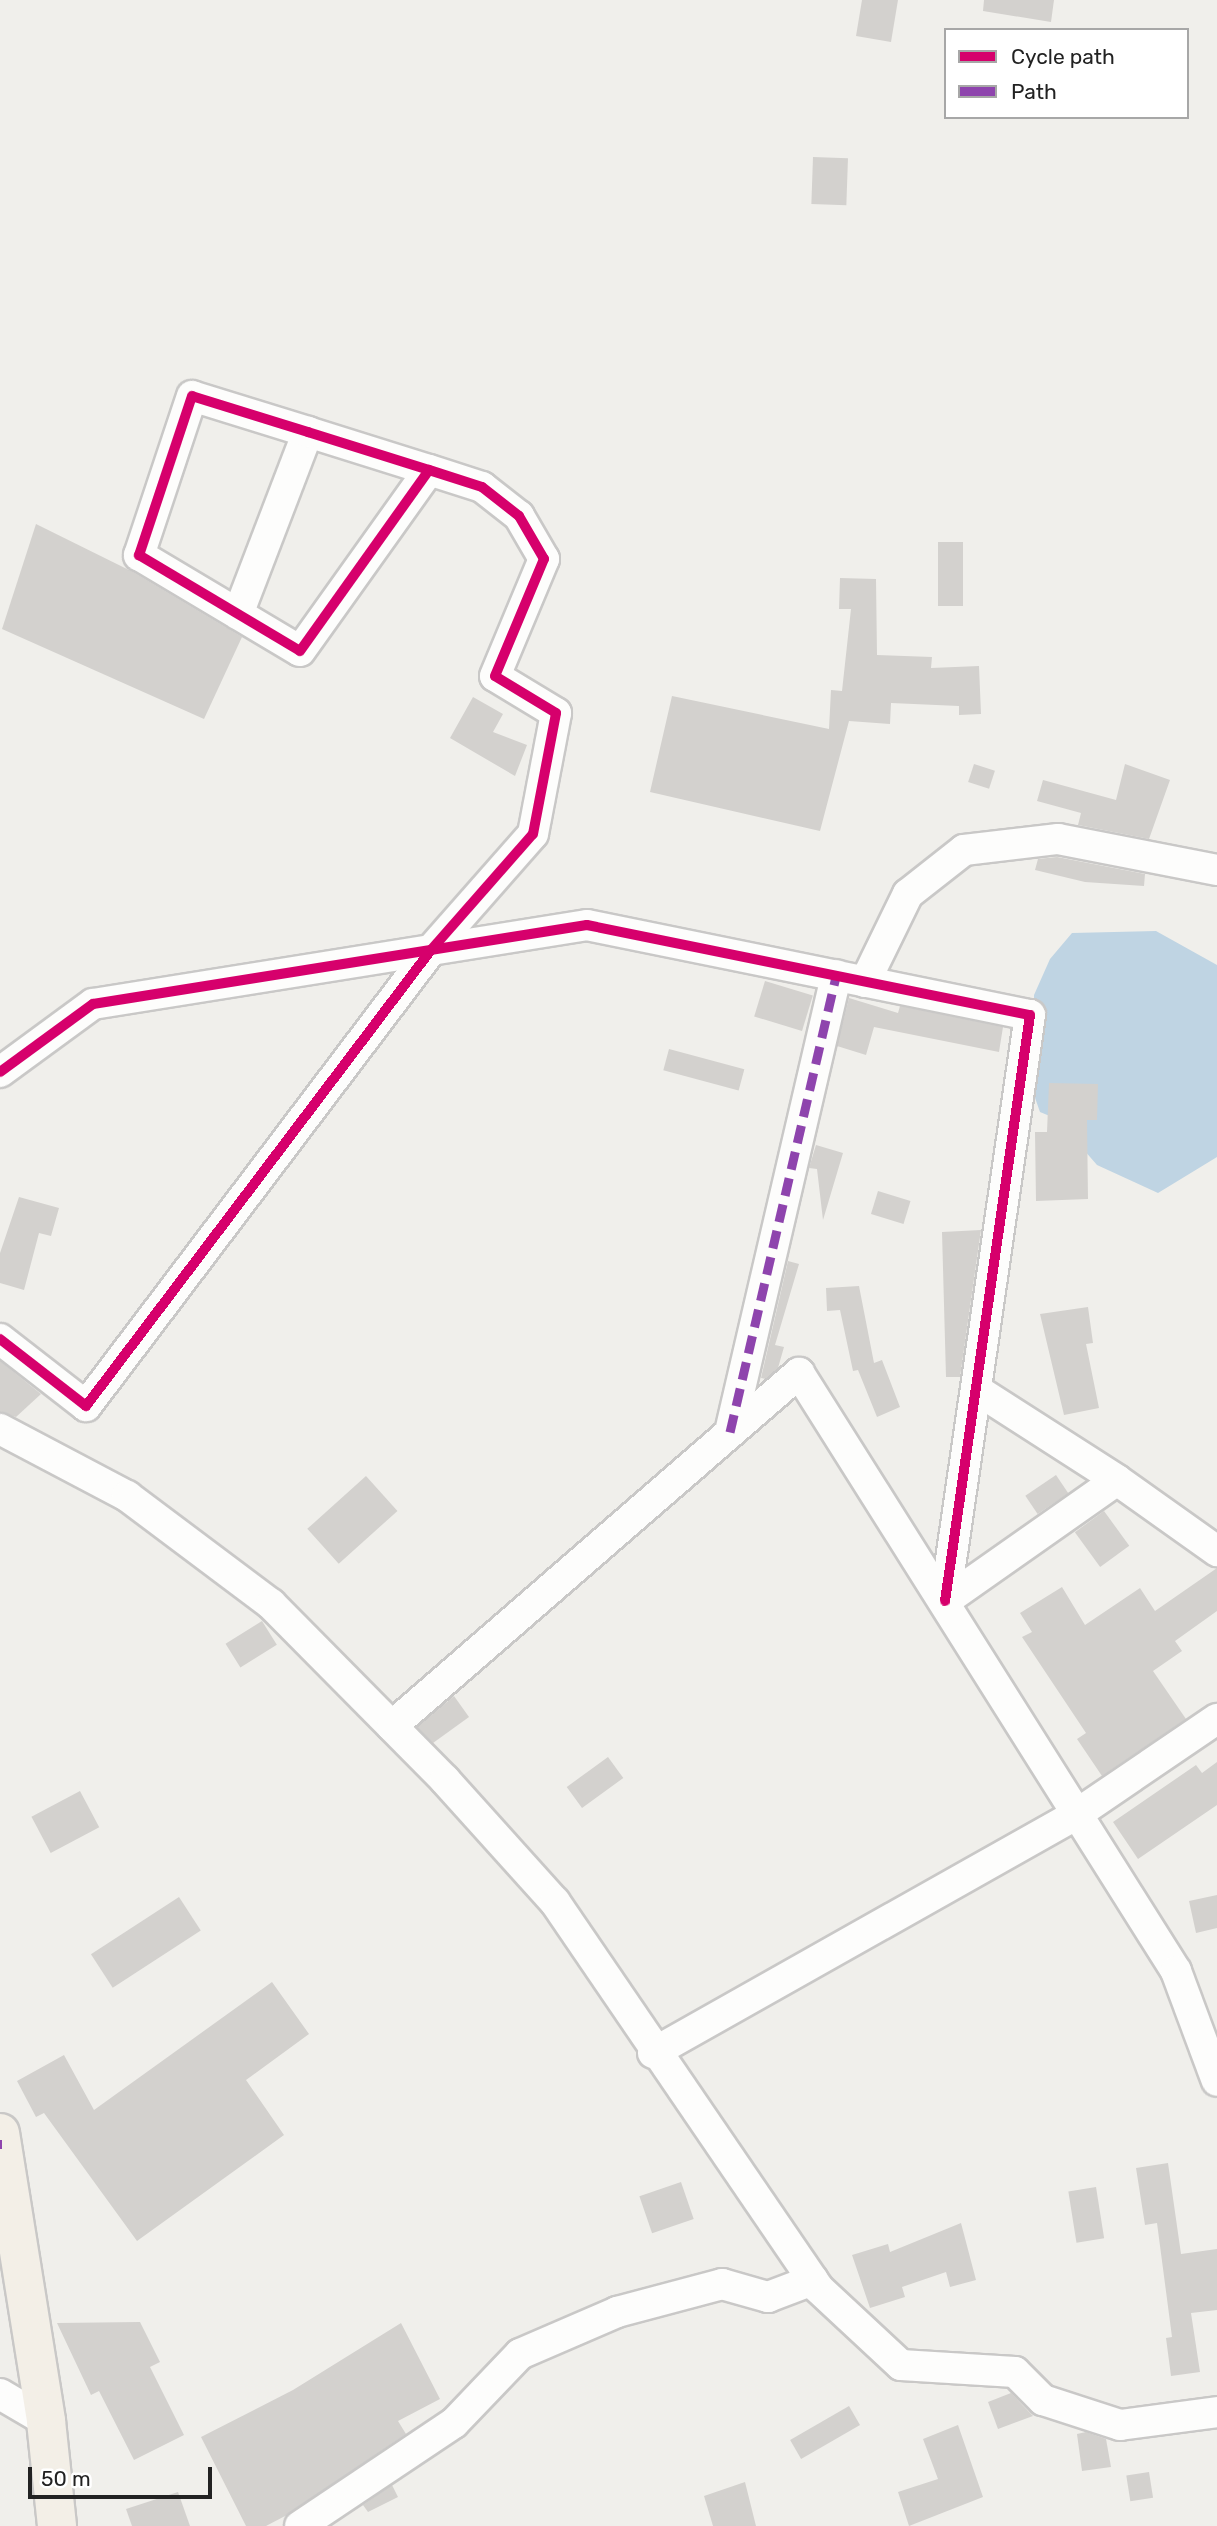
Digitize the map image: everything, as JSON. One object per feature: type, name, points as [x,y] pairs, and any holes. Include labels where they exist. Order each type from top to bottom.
[{"type":"main road","points":[[1,2140],[46,2421],[57,2526]]},
{"type":"street","points":[[0,1339],[86,1406],[431,950],[533,834],[555,713],[495,676],[544,559],[519,516],[482,487],[429,470],[308,432],[192,396],[139,555],[300,651],[429,470]]},
{"type":"street","points":[[238,614],[308,432]]},
{"type":"street","points":[[865,982],[908,894],[964,850],[1058,839],[1217,870]]},
{"type":"street","points":[[0,1072],[93,1004],[587,925],[1030,1015],[945,1601]]},
{"type":"street","points":[[730,1433],[835,975]]},
{"type":"street","points":[[392,1726],[799,1373],[1080,1812],[1176,1971],[1217,2081]]},
{"type":"street","points":[[976,1390],[1117,1480],[1217,1551]]},
{"type":"street","points":[[0,1429],[127,1496],[271,1604],[392,1726],[555,1902],[653,2053],[813,2280],[901,2365],[1015,2372],[1043,2400],[1120,2425],[1217,2412]]},
{"type":"street","points":[[945,1601],[1117,1480]]},
{"type":"street","points":[[653,2053],[1080,1812],[1217,1718]]},
{"type":"street","points":[[300,2526],[454,2423],[520,2354],[617,2312],[722,2284],[768,2297],[813,2280]]},
{"type":"street","points":[[0,2394],[46,2421]]},
{"type":"water","points":[[1156,931],[1217,965],[1217,1157],[1158,1193],[1097,1165],[1057,1119],[1040,1112],[1034,1095],[1034,995],[1050,959],[1072,933]]},
{"type":"building","points":[[862,0],[898,0],[891,42],[856,36]]},
{"type":"building","points":[[984,0],[1054,0],[1051,22],[983,11]]},
{"type":"building","points":[[813,157],[848,158],[846,205],[811,204]]},
{"type":"building","points":[[36,524],[133,572],[242,637],[204,719],[2,629]]},
{"type":"building","points":[[938,542],[963,542],[963,606],[938,606]]},
{"type":"building","points":[[840,578],[876,579],[877,655],[932,657],[931,668],[979,666],[981,714],[959,715],[959,706],[891,703],[890,724],[849,721],[820,831],[650,792],[672,696],[829,729],[831,690],[842,691],[851,609],[839,609]]},
{"type":"building","points":[[473,697],[503,714],[493,732],[527,745],[515,776],[450,738]]},
{"type":"building","points":[[974,764],[995,771],[989,789],[968,782]]},
{"type":"building","points":[[1125,764],[1170,780],[1149,839],[1078,825],[1081,813],[1037,801],[1043,780],[1116,800]]},
{"type":"building","points":[[1057,857],[1145,874],[1144,886],[1085,882],[1035,870],[1038,859]]},
{"type":"building","points":[[765,981],[813,996],[802,1031],[754,1016]]},
{"type":"building","points":[[849,998],[898,1013],[900,1006],[1003,1027],[999,1052],[874,1027],[866,1055],[837,1046]]},
{"type":"building","points":[[669,1049],[744,1069],[739,1090],[663,1070]]},
{"type":"building","points":[[1049,1083],[1098,1084],[1097,1120],[1087,1120],[1088,1199],[1036,1201],[1035,1132],[1047,1132]]},
{"type":"building","points":[[816,1145],[843,1153],[823,1220],[817,1169],[809,1168]]},
{"type":"building","points":[[878,1191],[911,1201],[903,1224],[871,1214]]},
{"type":"building","points":[[19,1197],[59,1208],[51,1236],[39,1233],[24,1290],[0,1283],[0,1253]]},
{"type":"building","points":[[981,1230],[960,1377],[946,1377],[942,1232]]},
{"type":"building","points":[[788,1261],[799,1264],[775,1345],[784,1347],[778,1368],[766,1379],[761,1378]]},
{"type":"building","points":[[859,1286],[874,1363],[882,1360],[900,1407],[877,1417],[858,1370],[853,1371],[840,1310],[827,1311],[826,1288]]},
{"type":"building","points":[[1088,1307],[1093,1343],[1086,1344],[1099,1408],[1064,1415],[1040,1314]]},
{"type":"building","points":[[0,1361],[41,1394],[16,1417],[0,1412]]},
{"type":"building","points":[[1056,1475],[1068,1493],[1038,1514],[1025,1496]]},
{"type":"building","points":[[366,1476],[397,1511],[339,1564],[307,1529]]},
{"type":"building","points":[[1104,1511],[1129,1546],[1100,1567],[1075,1532]]},
{"type":"building","points":[[1217,1568],[1217,1611],[1175,1641],[1182,1651],[1153,1671],[1186,1719],[1102,1776],[1077,1739],[1086,1733],[1022,1637],[1032,1632],[1020,1613],[1062,1587],[1085,1625],[1140,1588],[1155,1611]]},
{"type":"building","points":[[262,1621],[277,1645],[240,1668],[226,1644]]},
{"type":"building","points":[[454,1696],[469,1717],[433,1743],[417,1727]]},
{"type":"building","points":[[608,1757],[623,1778],[582,1808],[567,1787]]},
{"type":"building","points":[[1217,1762],[1217,1805],[1138,1859],[1113,1822],[1196,1765],[1202,1773]]},
{"type":"building","points":[[80,1791],[99,1827],[51,1853],[31,1817]]},
{"type":"building","points":[[1217,1895],[1217,1928],[1196,1933],[1189,1901]]},
{"type":"building","points":[[179,1897],[201,1931],[113,1988],[91,1954]]},
{"type":"building","points":[[272,1982],[309,2034],[246,2080],[284,2135],[137,2241],[44,2113],[36,2117],[17,2081],[64,2055],[94,2110]]},
{"type":"building","points":[[1168,2163],[1181,2254],[1217,2249],[1217,2310],[1191,2313],[1200,2372],[1171,2376],[1166,2338],[1172,2337],[1157,2223],[1145,2225],[1136,2168]]},
{"type":"building","points":[[681,2182],[694,2219],[652,2233],[639,2196]]},
{"type":"building","points":[[1096,2187],[1104,2238],[1076,2243],[1068,2191]]},
{"type":"building","points":[[961,2223],[976,2280],[950,2287],[946,2272],[902,2287],[905,2297],[870,2308],[852,2255],[888,2244],[890,2252]]},
{"type":"building","points":[[140,2322],[160,2362],[150,2367],[184,2435],[134,2460],[99,2391],[91,2395],[57,2323]]},
{"type":"building","points":[[401,2323],[440,2399],[398,2421],[406,2434],[287,2515],[266,2526],[246,2526],[201,2437],[293,2390]]},
{"type":"building","points":[[1011,2393],[1033,2416],[998,2429],[988,2402]]},
{"type":"building","points":[[849,2406],[860,2425],[801,2459],[790,2440]]},
{"type":"building","points":[[958,2425],[983,2497],[909,2526],[898,2492],[938,2479],[923,2439]]},
{"type":"building","points":[[1086,2432],[1106,2439],[1111,2467],[1082,2471],[1077,2434]]},
{"type":"building","points":[[1149,2472],[1153,2498],[1130,2501],[1126,2476]]},
{"type":"building","points":[[745,2482],[756,2526],[713,2526],[704,2496]]},
{"type":"building","points":[[392,2485],[398,2497],[368,2512],[363,2505]]},
{"type":"building","points":[[178,2492],[190,2526],[132,2526],[126,2509]]},
{"type":"marked path","points":[[730,1432],[836,975]]},
{"type":"cycle path","points":[[0,1339],[86,1406],[431,950],[533,834],[556,713],[495,676],[544,559],[519,516],[482,487],[429,470],[308,432],[192,396],[139,555],[300,651],[429,470]]},
{"type":"cycle path","points":[[0,1072],[93,1004],[587,925],[1030,1015],[945,1601]]}]
